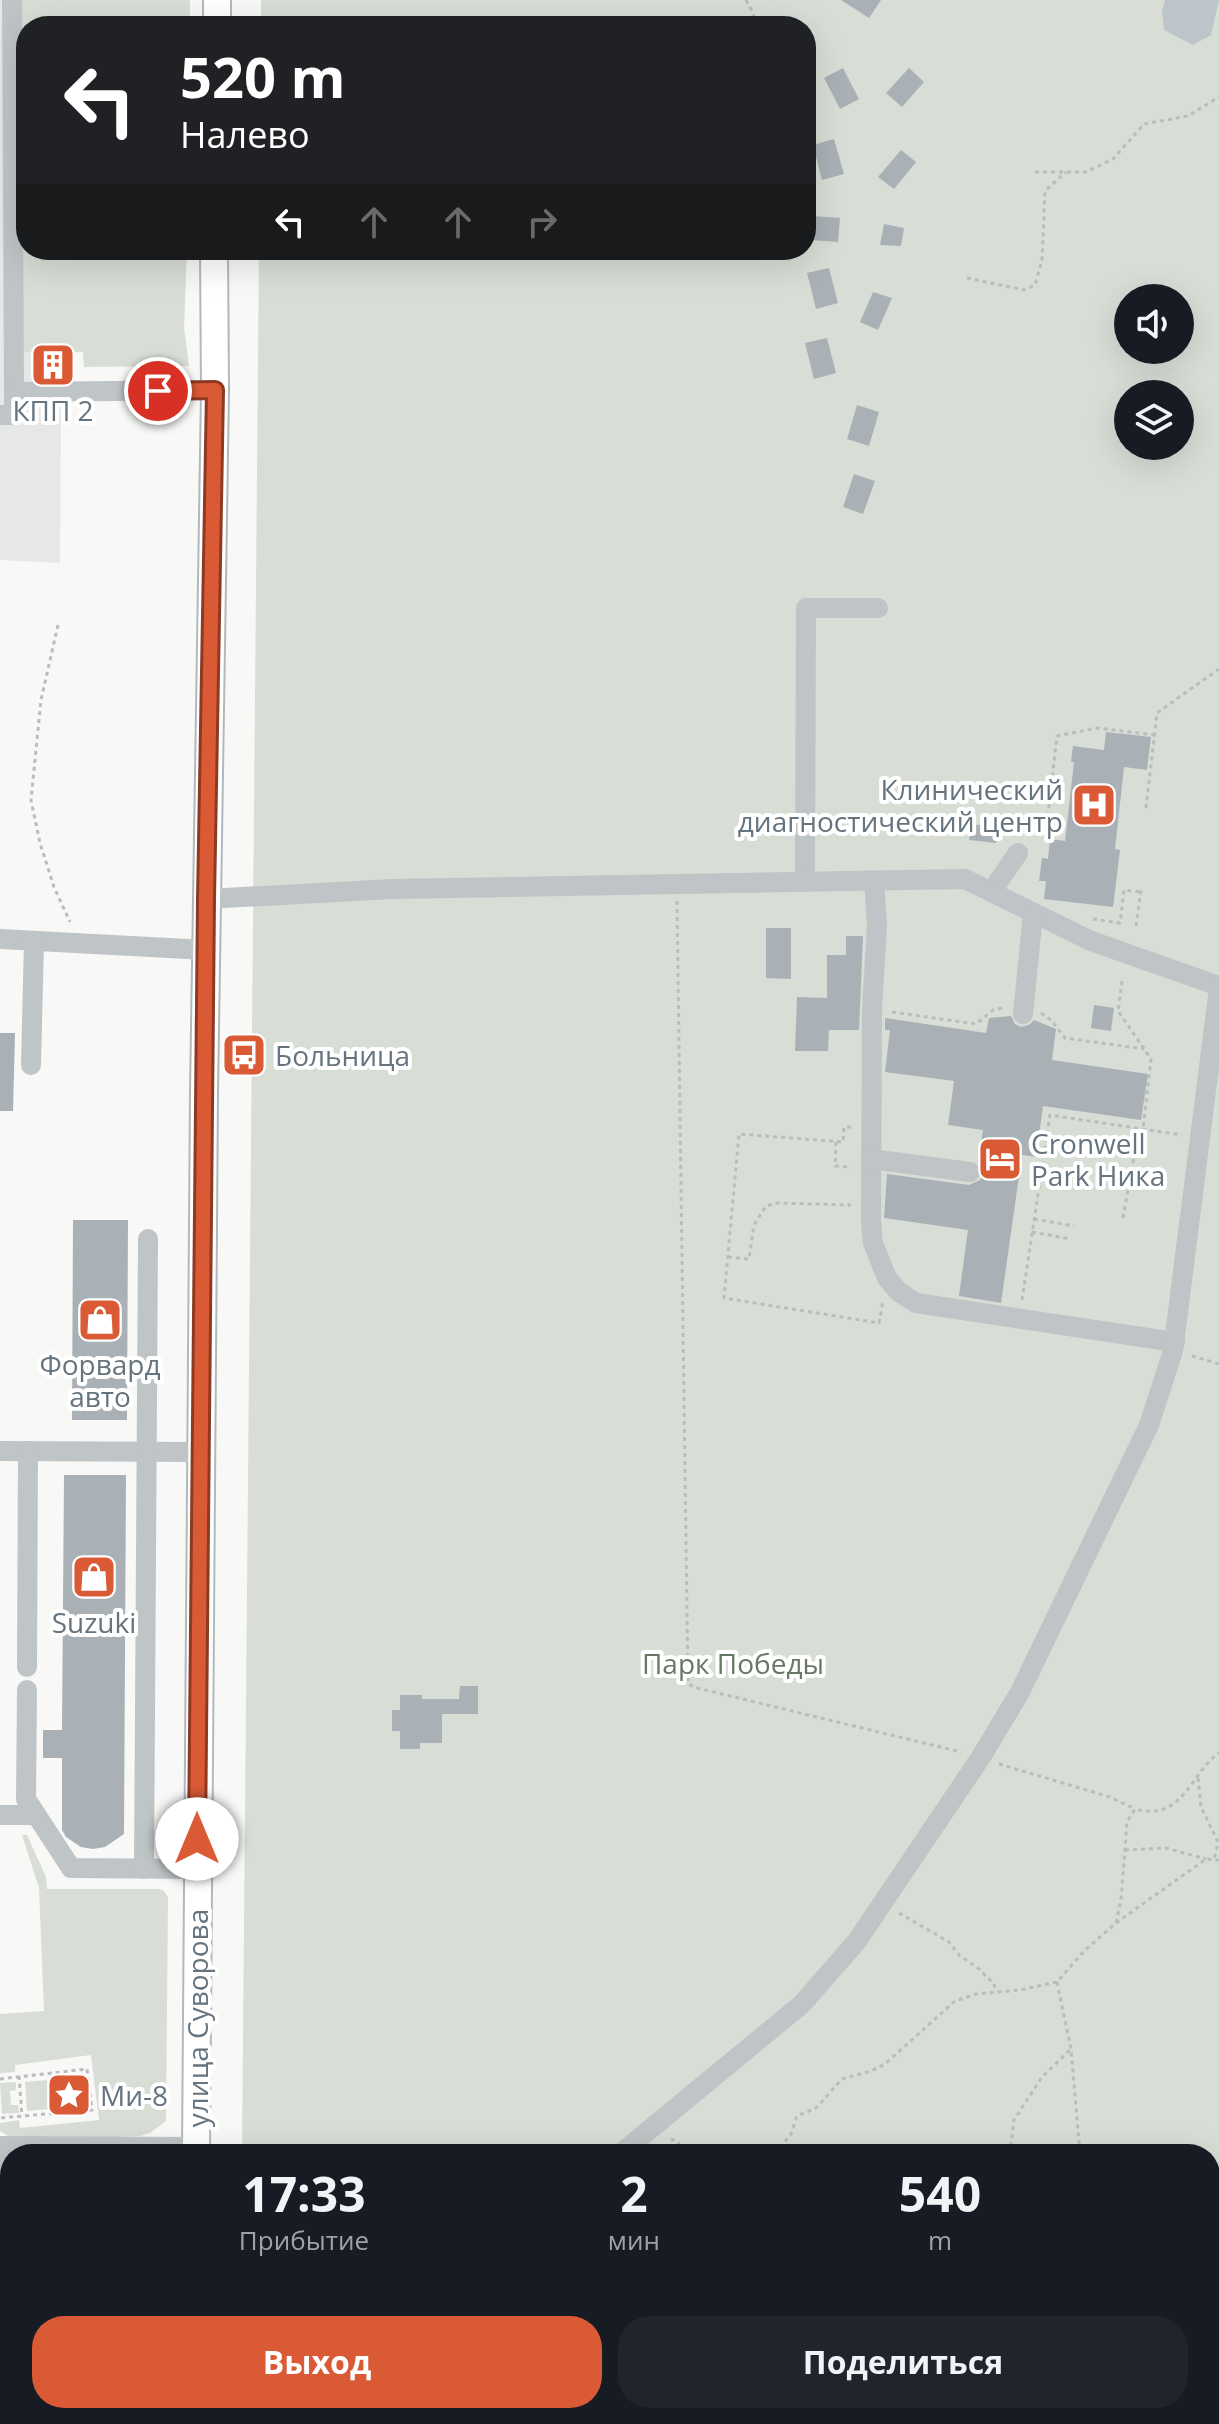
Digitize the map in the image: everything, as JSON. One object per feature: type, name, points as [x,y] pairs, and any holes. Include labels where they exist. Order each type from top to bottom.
[{"type":"main road","name":"улица Суворова","points":[[196,2144],[200,1452],[215,390],[214,260]]},
{"type":"lane","points":[[0,415],[14,415],[6,67],[12,0]]},
{"type":"lane","points":[[14,392],[215,390]]},
{"type":"lane","points":[[805,882],[806,608],[878,608]]},
{"type":"lane","points":[[992,891],[1018,853]]},
{"type":"lane","points":[[206,899],[393,889],[965,879],[1091,941],[1219,987],[1174,1347],[1149,1425],[1020,1692],[981,1757],[857,1941],[802,2004],[632,2144]]},
{"type":"lane","points":[[874,881],[877,924],[872,1010],[869,1206],[873,1243],[887,1278],[899,1292],[916,1303],[1174,1347]]},
{"type":"lane","points":[[1023,1014],[1033,914]]},
{"type":"lane","points":[[0,939],[206,950]]},
{"type":"lane","points":[[31,1065],[34,941]]},
{"type":"lane","points":[[871,1164],[970,1172]]},
{"type":"lane","points":[[144,1869],[148,1239]]},
{"type":"lane","points":[[0,1451],[200,1452]]},
{"type":"lane","points":[[27,1667],[28,1451]]},
{"type":"lane","points":[[27,1690],[26,1799],[71,1868],[197,1869]]},
{"type":"lane","points":[[0,1815],[36,1815]]},
{"type":"path","points":[[1035,172],[1086,172],[1113,159],[1144,124],[1188,116],[1219,97]]},
{"type":"path","points":[[967,278],[1024,290],[1035,285],[1042,260],[1045,191],[1066,172]]},
{"type":"path","points":[[58,625],[41,700],[31,800],[54,887],[80,944]]},
{"type":"path","points":[[1146,808],[1157,713],[1219,669]]},
{"type":"path","points":[[1046,832],[1057,736],[1097,728],[1155,735]]},
{"type":"path","points":[[676,884],[688,1683],[693,1687],[981,1757],[1151,1813],[1164,1810],[1183,1796],[1219,1753]]},
{"type":"path","points":[[1093,919],[1120,923],[1124,890],[1141,891],[1136,926]]},
{"type":"path","points":[[1122,981],[1118,1011],[1151,1059],[1123,1218]]},
{"type":"path","points":[[1115,991],[1121,992]]},
{"type":"path","points":[[1019,1319],[1050,1115],[1200,1138]]},
{"type":"path","points":[[872,1128],[844,1127],[843,1142],[739,1134],[724,1298],[879,1323],[887,1278]]},
{"type":"path","points":[[836,1142],[835,1166],[871,1164]]},
{"type":"path","points":[[728,1257],[749,1259],[754,1225],[766,1206],[777,1203],[869,1206]]},
{"type":"path","points":[[1034,1219],[1074,1226]]},
{"type":"path","points":[[1032,1232],[1071,1239]]},
{"type":"path","points":[[1174,1347],[1219,1364]]},
{"type":"path","points":[[1125,1850],[1166,1848],[1216,1860],[1218,1842],[1201,1807],[1198,1778]]},
{"type":"path","points":[[1116,1923],[1121,1900],[1127,1822],[1135,1809]]},
{"type":"path","points":[[783,2144],[791,2134],[797,2116],[816,2108],[842,2079],[885,2064],[955,2001],[976,1994],[1020,1990],[1057,1982],[1085,1950],[1116,1923],[1206,1859]]},
{"type":"path","points":[[881,1904],[949,1942],[960,1956],[994,1984],[996,1992]]},
{"type":"path","points":[[1057,1982],[1071,2049],[1079,2144]]},
{"type":"path","points":[[1011,2144],[1014,2120],[1042,2077],[1071,2049]]},
{"type":"path","points":[[0,2079],[87,2069],[92,2110],[0,2118]]},
{"type":"path","points":[[19,2076],[22,2116]]},
{"type":"shaded area","points":[[0,0],[63,0],[40,16],[16,16],[16,260],[62,260],[60,563],[0,560]]},
{"type":"shaded area","points":[[1165,0],[1219,0],[1211,35],[1193,45],[1164,30],[1162,11]]},
{"type":"green space","points":[[17,0],[190,0],[190,16],[17,16]]},
{"type":"green space","name":"Парк Победы","points":[[261,0],[1219,0],[1219,2144],[242,2144],[259,260],[816,260],[816,16],[261,16]]},
{"type":"green space","points":[[18,260],[187,260],[184,327],[189,366],[84,367],[83,352],[18,352]]},
{"type":"green space","points":[[22,1835],[27,1835],[46,1877],[47,1889],[159,1889],[168,1897],[166,2121],[150,2133],[17,2142],[0,2131],[0,2123],[19,2120],[20,2128],[99,2120],[91,2055],[15,2065],[15,2072],[0,2073],[0,2014],[44,2011],[39,1888]]},
{"type":"green space","points":[[82,2077],[84,2106],[27,2111],[25,2082]]},
{"type":"green space","points":[[16,2082],[16,2090],[10,2091],[11,2105],[18,2105],[19,2113],[2,2114],[0,2083]]},
{"type":"building","points":[[841,0],[881,0],[869,18]]},
{"type":"building","points":[[843,68],[859,99],[840,109],[824,78]]},
{"type":"building","points":[[909,68],[924,82],[902,107],[886,93]]},
{"type":"building","points":[[834,139],[844,174],[822,180],[816,144]]},
{"type":"building","points":[[901,150],[916,162],[894,189],[878,177]]},
{"type":"building","points":[[816,216],[840,218],[838,242],[816,240]]},
{"type":"building","points":[[884,224],[904,228],[901,246],[880,245]]},
{"type":"building","points":[[829,268],[838,303],[816,309],[807,273]]},
{"type":"building","points":[[873,292],[892,298],[878,330],[860,322]]},
{"type":"building","points":[[827,338],[836,373],[814,379],[805,343]]},
{"type":"building","name":"КПП 2","points":[[44,349],[62,349],[62,379],[44,379]]},
{"type":"building","points":[[857,405],[879,412],[869,446],[847,439]]},
{"type":"building","points":[[854,474],[875,481],[863,514],[843,507]]},
{"type":"building","name":"Клинический диагностический центр","points":[[1106,732],[1151,737],[1147,770],[1124,767],[1115,849],[1120,850],[1113,907],[1044,899],[1046,881],[1039,881],[1042,858],[1048,859],[1050,839],[1065,841],[1073,746],[1104,750]]},
{"type":"building","points":[[971,824],[998,827],[996,843],[969,840]]},
{"type":"building","points":[[766,928],[791,928],[791,979],[766,978]]},
{"type":"building","points":[[846,936],[863,936],[859,1030],[829,1030],[828,1051],[795,1051],[797,997],[827,998],[827,955],[846,955]]},
{"type":"building","points":[[1094,1005],[1114,1008],[1111,1031],[1091,1028]]},
{"type":"building","name":"Cronwell Park Ника","points":[[1011,1016],[1015,1024],[1021,1027],[1034,1020],[1056,1029],[1052,1060],[1148,1074],[1141,1120],[1043,1106],[1036,1157],[1022,1155],[1001,1303],[959,1296],[968,1230],[884,1218],[887,1174],[969,1185],[980,1180],[983,1173],[978,1162],[983,1130],[948,1125],[954,1081],[885,1072],[890,1030],[885,1030],[885,1018],[986,1033],[989,1018]]},
{"type":"building","points":[[0,1033],[15,1033],[13,1111],[0,1111]]},
{"type":"building","name":"Форвард авто","points":[[73,1220],[128,1220],[127,1420],[72,1420]]},
{"type":"building","name":"Suzuki","points":[[64,1475],[126,1475],[124,1834],[105,1847],[93,1849],[81,1847],[66,1837],[62,1830],[62,1758],[43,1758],[43,1730],[62,1730]]},
{"type":"building","points":[[460,1686],[478,1686],[478,1714],[442,1714],[442,1743],[420,1743],[420,1749],[400,1749],[400,1731],[392,1731],[392,1710],[400,1710],[400,1695],[422,1695],[422,1699],[459,1699]]},
{"type":"place","name":"КПП 2","points":[[53,365]]},
{"type":"place","name":"Клинический диагностический центр","points":[[1094,805]]},
{"type":"place","name":"Больница","points":[[244,1055]]},
{"type":"place","name":"Cronwell Park Ника","points":[[1000,1159]]},
{"type":"place","name":"Форвард авто","points":[[100,1320]]},
{"type":"place","name":"Suzuki","points":[[94,1577]]},
{"type":"place","name":"Ми-8","points":[[69,2095]]},
{"type":"route","points":[[158,391],[215,390],[206,899],[197,1839]]}]
